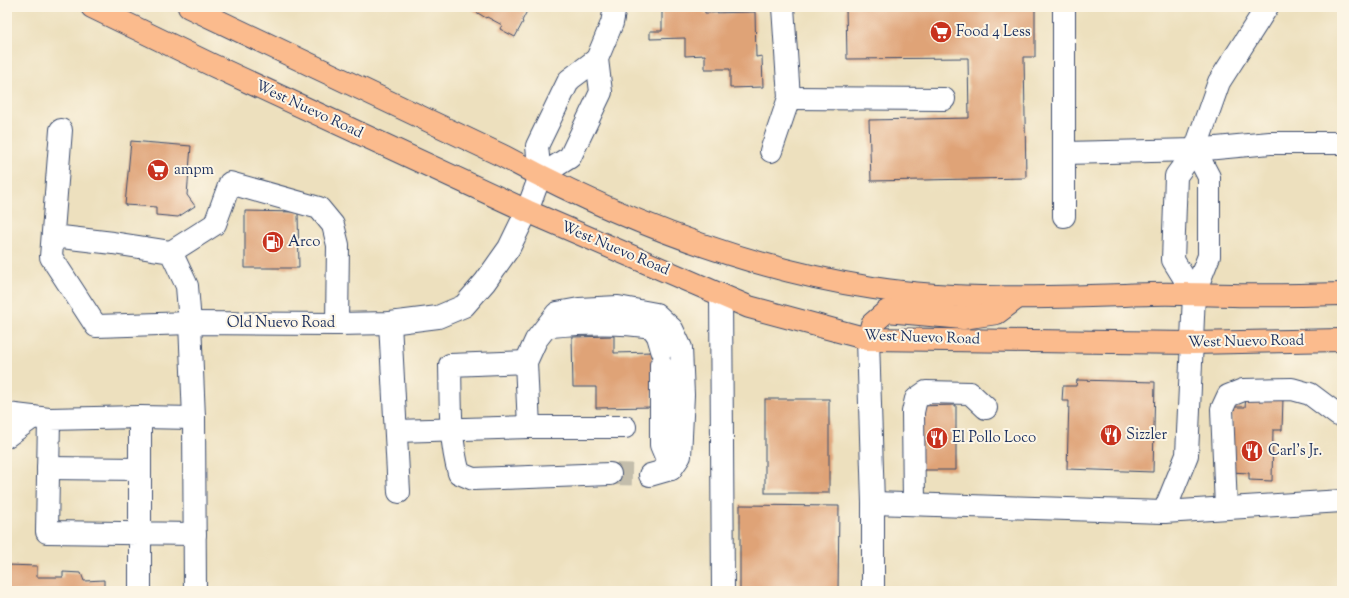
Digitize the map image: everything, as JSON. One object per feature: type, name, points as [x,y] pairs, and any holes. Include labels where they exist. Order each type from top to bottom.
[{"type":"main road","name":"West Nuevo Road","points":[[92,7],[210,64],[527,211],[749,308],[868,339],[1193,343],[1342,340]]},
{"type":"main road","points":[[189,7],[502,156],[578,195],[670,233],[726,253],[778,269],[831,281],[876,288],[933,294],[1017,298],[1194,294],[1233,296],[1342,294]]},
{"type":"main road","points":[[868,339],[872,324],[887,311],[962,318],[997,314],[1017,298]]},
{"type":"street","points":[[540,176],[570,157],[601,92],[597,59],[612,23],[615,7]]},
{"type":"street","points":[[771,151],[789,98],[783,7]]},
{"type":"street","points":[[1064,7],[1064,216]]},
{"type":"street","points":[[1194,294],[1173,260],[1176,176],[1196,150],[1219,82],[1267,7]]},
{"type":"street","points":[[527,211],[540,176],[537,146],[569,80],[597,59]]},
{"type":"street","points":[[789,98],[944,99]]},
{"type":"street","points":[[61,130],[52,236],[171,252],[215,224],[230,183],[319,208],[333,225],[338,245],[337,324]]},
{"type":"street","points":[[1064,153],[1196,150],[1270,143],[1342,143]]},
{"type":"street","points":[[1164,512],[1187,455],[1194,294],[1209,256],[1209,177],[1196,150]]},
{"type":"street","name":"Old Nuevo Road","points":[[52,236],[51,257],[96,326],[190,323],[390,323],[438,317],[464,306],[485,282],[509,248],[527,211]]},
{"type":"street","points":[[171,252],[187,286],[190,323],[194,418],[195,591]]},
{"type":"street","points":[[721,295],[723,591]]},
{"type":"street","points":[[529,427],[526,362],[536,340],[557,313],[579,308],[618,307],[656,314],[672,329],[681,348],[683,395],[680,456],[671,469],[650,475]]},
{"type":"street","points":[[390,323],[399,492]]},
{"type":"street","points":[[546,326],[570,324],[634,324],[652,327],[658,336],[662,357],[661,445],[671,469]]},
{"type":"street","points":[[868,339],[873,503],[873,591]]},
{"type":"street","points":[[526,362],[450,365],[454,457],[459,473],[473,479],[610,474]]},
{"type":"street","points":[[1226,508],[1222,409],[1228,396],[1243,390],[1292,389],[1310,394],[1338,415]]},
{"type":"street","points":[[914,504],[913,412],[916,399],[926,392],[970,393],[986,408]]},
{"type":"street","points":[[7,414],[41,418],[194,418]]},
{"type":"street","points":[[140,417],[140,591]]},
{"type":"street","points":[[41,418],[48,468],[47,532],[195,534]]},
{"type":"street","points":[[7,436],[41,418]]},
{"type":"street","points":[[396,431],[529,427],[625,427]]},
{"type":"street","points":[[48,468],[140,469]]},
{"type":"street","points":[[873,503],[1164,512],[1342,501]]},
{"type":"building","points":[[468,7],[529,7],[515,37],[500,29],[502,25],[487,17],[486,18]]},
{"type":"building","points":[[662,7],[704,7],[705,13],[755,12],[756,57],[762,56],[763,87],[730,88],[730,69],[705,69],[705,55],[685,56],[685,38],[650,39],[650,31],[662,31]]},
{"type":"building","points":[[846,7],[1035,7],[1035,57],[1024,57],[1026,178],[871,181],[869,120],[969,118],[968,58],[847,59]]},
{"type":"building","name":"ampm","points":[[131,141],[191,146],[187,195],[195,206],[178,217],[156,215],[156,207],[125,205]]},
{"type":"building","points":[[245,211],[298,212],[299,268],[245,268]]},
{"type":"building","points":[[614,336],[614,353],[652,352],[653,407],[596,408],[596,387],[573,387],[572,337]]},
{"type":"building","name":"Sizzler","points":[[1077,380],[1155,382],[1153,472],[1067,469],[1069,401],[1062,401],[1063,386],[1076,386]]},
{"type":"building","name":"Carl's Jr.","points":[[1246,397],[1283,398],[1282,430],[1273,430],[1272,481],[1249,480],[1249,473],[1230,472],[1232,407],[1245,407]]},
{"type":"building","points":[[765,399],[829,399],[829,493],[765,493]]},
{"type":"building","name":"El Pollo Loco","points":[[956,405],[956,470],[917,470],[917,406]]},
{"type":"building","points":[[740,505],[839,506],[838,591],[740,591]]},
{"type":"building","points":[[7,565],[37,566],[37,577],[63,577],[63,572],[81,573],[84,581],[104,580],[104,591],[7,591]]},
{"type":"tunnel","points":[[610,474],[650,475]]},
{"type":"place","name":"Food 4 Less","points":[[941,32]]},
{"type":"place","name":"ampm","points":[[158,170]]},
{"type":"place","name":"Arco","points":[[273,242]]},
{"type":"place","name":"Sizzler","points":[[1111,435]]},
{"type":"place","name":"El Pollo Loco","points":[[937,438]]},
{"type":"place","name":"Carl's Jr.","points":[[1252,451]]}]
